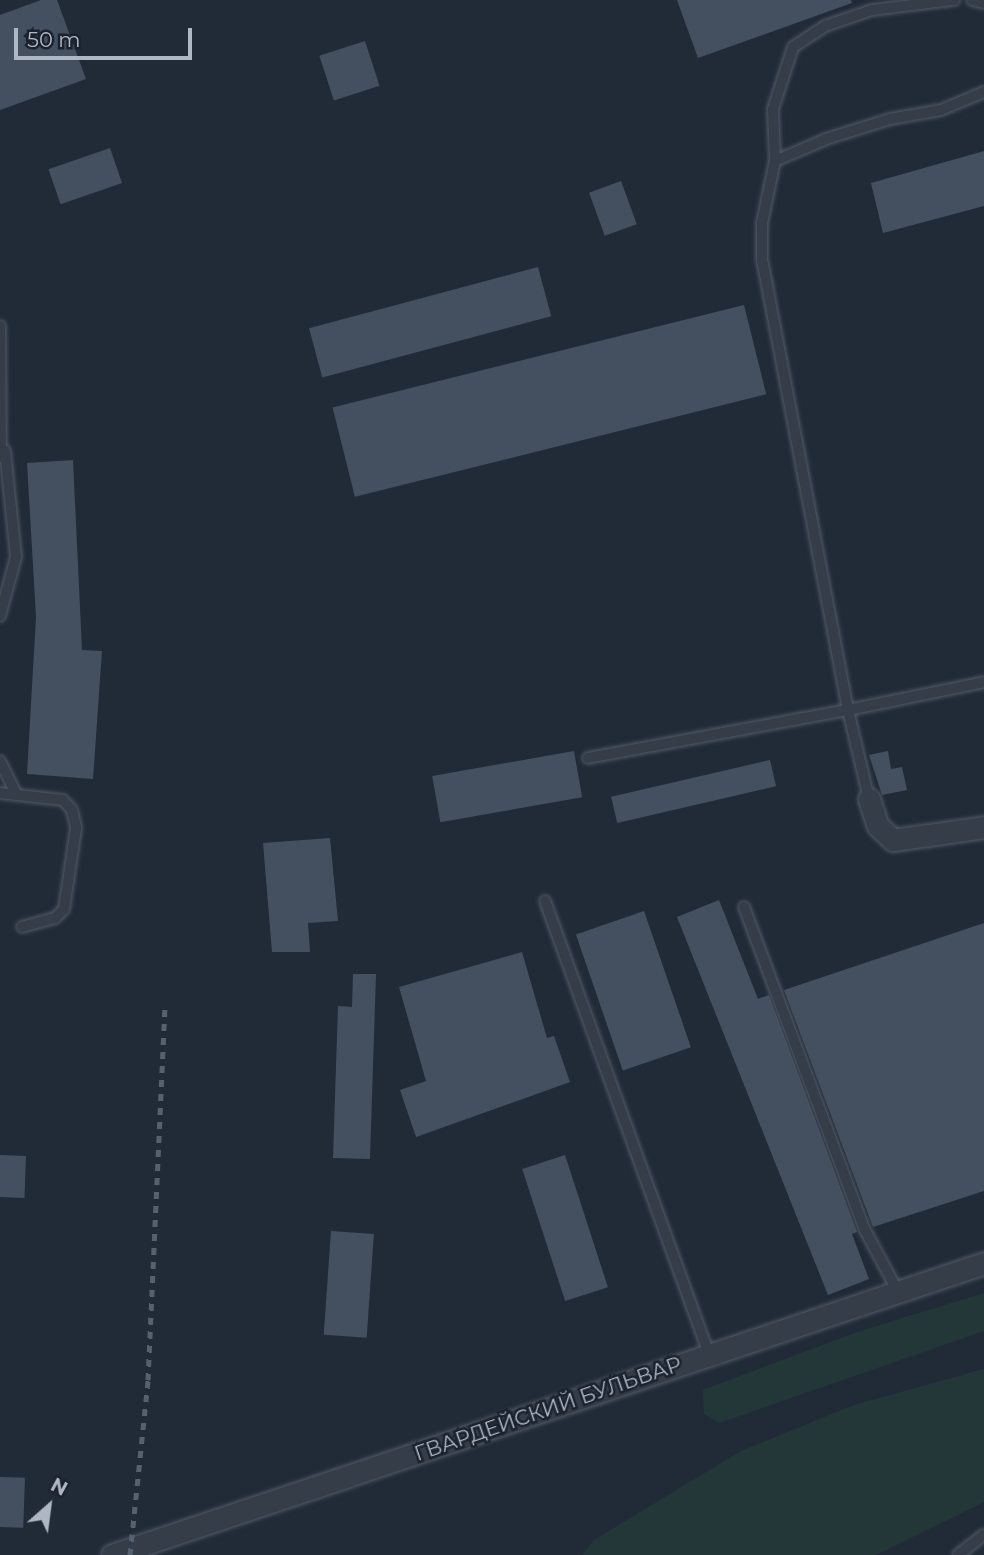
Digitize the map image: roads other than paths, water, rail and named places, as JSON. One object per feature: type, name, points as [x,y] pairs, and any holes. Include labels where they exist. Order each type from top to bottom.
[{"type":"street","points":[[869,799],[877,826],[894,840],[984,827]]},
{"type":"street","name":"ГВАРДЕЙСКИЙ БУЛЬВАР","points":[[112,1555],[984,1263]]},
{"type":"lane","points":[[869,799],[848,709],[762,261],[762,223],[775,161],[772,109],[793,47],[825,26],[872,10],[954,0]]},
{"type":"lane","points":[[972,0],[984,3]]},
{"type":"lane","points":[[775,161],[839,135],[890,119],[941,110],[984,92]]},
{"type":"lane","points":[[0,326],[2,455],[16,557],[0,616]]},
{"type":"lane","points":[[588,758],[984,682]]},
{"type":"lane","points":[[0,761],[15,792]]},
{"type":"lane","points":[[0,793],[15,792],[63,800],[72,810],[76,828],[64,909],[55,918],[22,927]]},
{"type":"lane","points":[[545,901],[709,1355]]},
{"type":"lane","points":[[744,907],[865,1230],[898,1292]]},
{"type":"lane","points":[[958,1555],[984,1535]]},
{"type":"railway","points":[[130,1555],[148,1380],[165,1005]]}]
